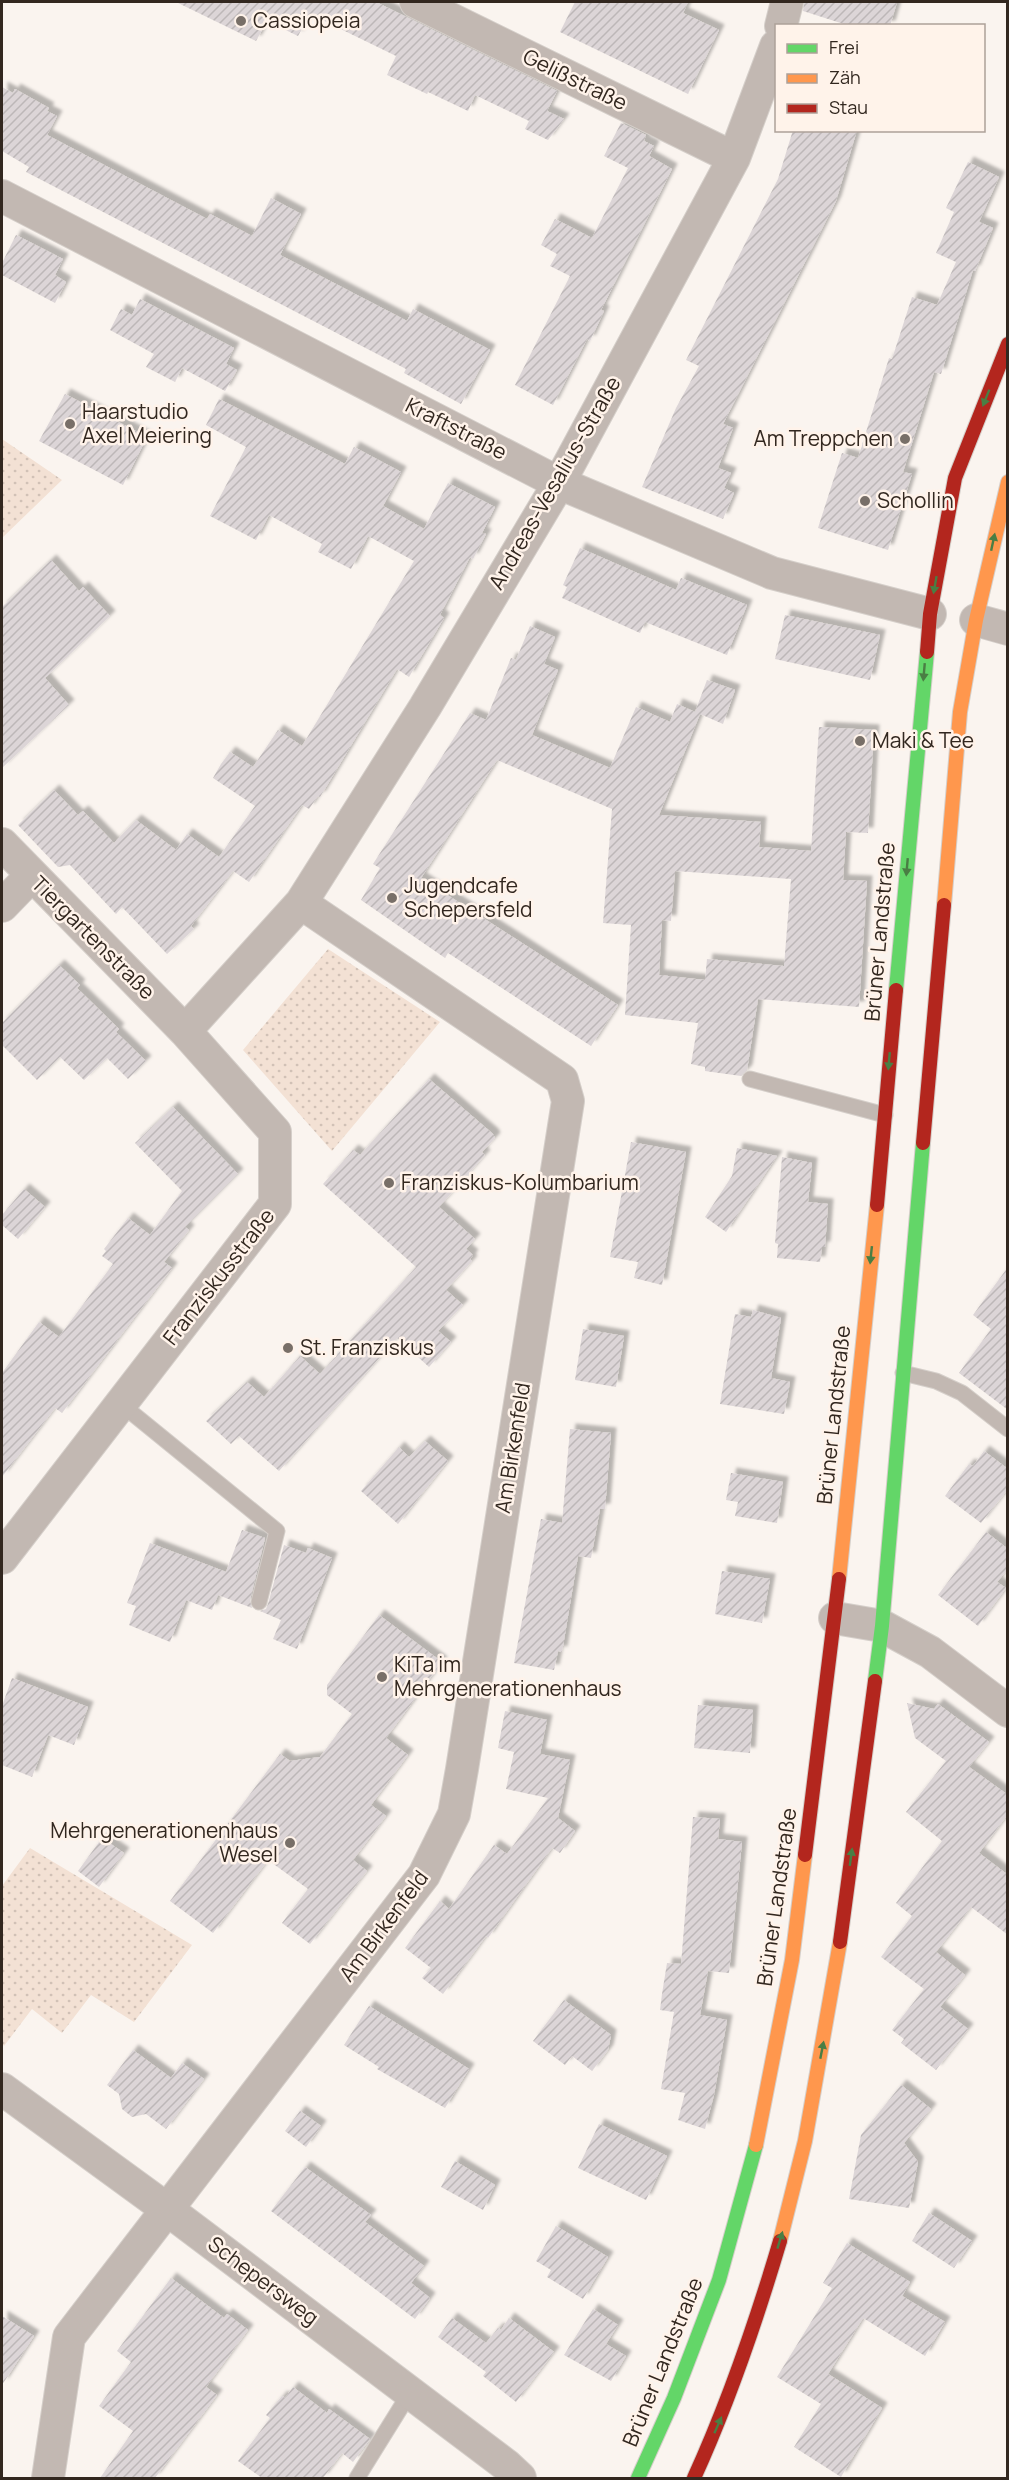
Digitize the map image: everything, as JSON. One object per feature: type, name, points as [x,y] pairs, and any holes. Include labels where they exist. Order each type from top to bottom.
[{"type":"main road","name":"Brüner Landstraße","points":[[638,2478],[674,2398],[719,2280],[759,2135],[792,1960],[835,1618],[935,615],[955,478],[1008,344]]},
{"type":"main road","points":[[694,2478],[722,2416],[765,2292],[788,2214],[803,2151],[835,1979],[882,1626],[960,712],[970,619],[1008,482]]},
{"type":"street","name":"Gelißstraße","points":[[416,2],[734,158]]},
{"type":"street","points":[[782,24],[787,2]]},
{"type":"street","name":"Andreas-Vesalius-Straße","points":[[301,903],[424,707],[559,483],[734,158],[775,51]]},
{"type":"street","name":"Kraftstraße","points":[[2,196],[559,483],[772,573],[935,615]]},
{"type":"street","points":[[970,619],[1008,629]]},
{"type":"street","name":"Tiergartenstraße","points":[[2,844],[185,1031]]},
{"type":"street","points":[[2,906],[32,875]]},
{"type":"street","points":[[185,1031],[301,903]]},
{"type":"street","name":"Am Birkenfeld","points":[[48,2478],[69,2337],[424,1875],[454,1814],[568,1101],[562,1080],[301,903]]},
{"type":"street","name":"Franziskusstraße","points":[[2,1558],[275,1204],[275,1132],[185,1031]]},
{"type":"street","points":[[835,1618],[882,1626],[930,1652],[1008,1711]]},
{"type":"street","name":"Schepersweg","points":[[2,2089],[411,2391],[520,2478]]},
{"type":"lane","points":[[750,1080],[885,1115]]},
{"type":"lane","points":[[903,1373],[936,1381],[962,1393],[1008,1429]]},
{"type":"lane","points":[[121,1404],[277,1531],[259,1602]]},
{"type":"lane","points":[[357,2478],[411,2391]]},
{"type":"shaded area","points":[[2,439],[62,480],[2,538]]},
{"type":"shaded area","points":[[328,949],[440,1022],[332,1151],[243,1050]]},
{"type":"shaded area","points":[[30,1848],[192,1945],[134,2022],[91,1995],[62,2033],[32,2009],[4,2046],[2,2043],[2,1886]]},
{"type":"building","points":[[176,2],[376,2],[557,91],[547,111],[564,119],[548,140],[525,129],[529,121],[475,95],[468,111],[387,75],[396,56],[310,14],[298,36],[267,21],[256,41]]},
{"type":"building","points":[[575,2],[688,2],[683,13],[719,30],[688,94],[560,32]]},
{"type":"building","points":[[804,2],[897,2],[891,24],[844,24],[803,11]]},
{"type":"building","points":[[2,87],[13,93],[15,89],[49,108],[47,111],[57,116],[47,135],[207,219],[210,214],[252,236],[271,198],[301,214],[280,255],[407,321],[413,309],[490,350],[461,404],[404,373],[406,369],[26,172],[29,167],[2,151]]},
{"type":"building","points":[[621,123],[646,135],[644,141],[654,146],[649,156],[672,169],[601,310],[604,311],[590,341],[587,339],[553,405],[515,385],[570,276],[550,266],[557,254],[541,245],[555,219],[592,238],[628,168],[604,156]]},
{"type":"building","points":[[792,132],[856,132],[836,201],[723,424],[733,428],[718,468],[731,473],[724,488],[734,493],[723,519],[642,487],[676,408],[699,366],[686,360],[778,179]]},
{"type":"building","points":[[968,162],[999,177],[979,222],[993,228],[975,271],[973,270],[941,374],[934,372],[903,472],[912,474],[888,550],[818,528],[842,453],[858,458],[889,358],[892,359],[912,297],[937,305],[956,262],[936,253],[954,212],[946,208]]},
{"type":"building","points":[[16,235],[63,259],[55,275],[66,282],[55,303],[2,275],[2,263]]},
{"type":"building","points":[[140,299],[234,348],[226,364],[237,370],[225,391],[182,368],[175,382],[146,367],[154,354],[110,330],[121,309],[132,315]]},
{"type":"building","points":[[65,394],[147,437],[123,485],[39,441]]},
{"type":"building","points":[[219,399],[345,464],[354,447],[401,472],[383,506],[424,529],[448,483],[495,507],[482,533],[486,534],[473,559],[470,557],[440,615],[444,618],[409,677],[397,669],[320,797],[318,796],[309,809],[302,805],[249,882],[233,871],[191,926],[194,929],[167,954],[122,907],[116,914],[70,865],[58,867],[18,825],[54,790],[78,815],[83,811],[114,843],[136,820],[176,850],[187,834],[219,857],[255,806],[213,778],[221,764],[230,752],[253,767],[278,730],[302,746],[414,561],[368,536],[351,569],[318,552],[322,544],[269,515],[256,540],[210,516],[246,447],[206,425]]},
{"type":"building","points":[[580,548],[676,590],[681,578],[747,605],[727,655],[645,622],[640,633],[562,598],[567,587],[563,585]]},
{"type":"building","points":[[51,560],[79,591],[83,587],[110,616],[45,678],[69,705],[2,768],[2,607]]},
{"type":"building","points":[[785,615],[880,635],[870,680],[775,659]]},
{"type":"building","points":[[530,626],[555,637],[544,664],[558,670],[532,735],[610,768],[636,707],[670,722],[677,704],[695,712],[707,680],[735,690],[723,724],[700,714],[659,815],[761,822],[759,847],[811,851],[819,727],[874,730],[868,833],[846,832],[843,880],[867,881],[859,1007],[758,999],[747,1070],[741,1076],[705,1071],[705,1067],[691,1064],[698,1023],[625,1015],[631,925],[603,923],[612,809],[497,760],[421,878],[618,1005],[591,1046],[448,953],[445,958],[361,900],[380,868],[373,864],[470,713],[486,720],[511,658],[516,660]],"holes":[[[675,871],[791,879],[784,966],[707,959],[705,980],[659,975],[662,920],[671,921]]]},
{"type":"building","points":[[59,965],[80,985],[77,988],[119,1029],[116,1032],[146,1061],[128,1079],[107,1058],[84,1080],[60,1057],[37,1080],[2,1045],[2,1023]]},
{"type":"building","points":[[429,1079],[495,1138],[482,1152],[485,1155],[439,1207],[475,1239],[466,1249],[473,1255],[470,1259],[472,1261],[446,1290],[463,1305],[438,1331],[451,1342],[429,1367],[397,1338],[279,1471],[239,1436],[231,1444],[206,1421],[247,1382],[264,1397],[300,1356],[320,1374],[416,1267],[323,1184],[353,1150],[360,1155]]},
{"type":"building","points":[[173,1107],[238,1174],[185,1227],[189,1230],[164,1262],[172,1268],[62,1413],[55,1408],[2,1477],[2,1373],[39,1322],[59,1337],[113,1264],[102,1256],[106,1251],[104,1249],[128,1218],[150,1235],[182,1191],[135,1143]]},
{"type":"building","points":[[631,1142],[686,1152],[662,1285],[634,1278],[638,1262],[610,1257]]},
{"type":"building","points":[[737,1148],[777,1156],[726,1232],[705,1217],[732,1176]]},
{"type":"building","points":[[782,1157],[812,1163],[808,1202],[828,1204],[825,1247],[822,1247],[820,1262],[777,1258],[778,1244],[775,1243]]},
{"type":"building","points":[[24,1189],[45,1207],[18,1239],[2,1225],[2,1215]]},
{"type":"building","points":[[1008,1267],[1008,1410],[959,1373],[991,1329],[973,1315]]},
{"type":"building","points":[[753,1310],[781,1318],[771,1378],[790,1382],[784,1414],[720,1404],[735,1314],[751,1317]]},
{"type":"building","points":[[583,1329],[624,1336],[616,1387],[575,1380]]},
{"type":"building","points":[[570,1429],[611,1433],[605,1509],[600,1509],[591,1558],[578,1556],[562,1652],[558,1651],[554,1670],[514,1663],[541,1519],[562,1523]]},
{"type":"building","points":[[425,1441],[448,1461],[398,1524],[361,1491],[399,1447],[409,1457]]},
{"type":"building","points":[[984,1451],[1008,1469],[1008,1489],[981,1523],[945,1496],[969,1464],[973,1466]]},
{"type":"building","points":[[731,1473],[783,1482],[777,1523],[735,1516],[738,1502],[726,1500]]},
{"type":"building","points":[[242,1530],[265,1538],[250,1600],[252,1608],[218,1595],[212,1610],[186,1600],[170,1642],[129,1625],[136,1606],[127,1603],[150,1543],[226,1572]]},
{"type":"building","points":[[986,1532],[1008,1549],[1008,1569],[997,1582],[1006,1588],[978,1626],[938,1595]]},
{"type":"building","points":[[284,1545],[306,1553],[308,1548],[332,1558],[297,1649],[273,1639],[281,1620],[260,1611],[266,1609],[268,1604]]},
{"type":"building","points":[[722,1571],[770,1579],[762,1623],[715,1614]]},
{"type":"building","name":"Mehrgenerationenhaus Wesel","points":[[379,1615],[442,1662],[386,1738],[408,1755],[371,1805],[386,1816],[353,1860],[367,1871],[310,1944],[282,1923],[308,1889],[268,1860],[213,1933],[170,1901],[280,1754],[290,1761],[320,1757],[352,1714],[327,1695],[327,1685]]},
{"type":"building","points":[[12,1678],[88,1707],[74,1745],[48,1735],[32,1777],[2,1765],[2,1706]]},
{"type":"building","points":[[907,1703],[934,1709],[938,1704],[989,1742],[969,1767],[1008,1795],[1008,1814],[979,1853],[1008,1875],[1008,1935],[971,1907],[936,1952],[965,1975],[940,2007],[968,2029],[936,2070],[901,2043],[904,2039],[892,2030],[924,1989],[881,1957],[912,1916],[896,1903],[942,1841],[906,1812],[946,1761],[915,1738]]},
{"type":"building","points":[[698,1705],[753,1710],[750,1753],[694,1748]]},
{"type":"building","points":[[505,1711],[547,1720],[540,1754],[570,1760],[558,1818],[575,1831],[560,1853],[552,1848],[488,1938],[486,1936],[443,1994],[422,1978],[431,1968],[405,1948],[440,1901],[449,1909],[494,1845],[507,1854],[548,1798],[506,1789],[514,1752],[498,1748]]},
{"type":"building","points":[[693,1817],[720,1819],[718,1839],[742,1842],[729,1973],[708,1971],[700,2015],[727,2020],[714,2095],[705,2129],[678,2120],[685,2093],[661,2089],[674,2012],[660,2010],[667,1963],[681,1964]]},
{"type":"building","points":[[102,1838],[124,1853],[99,1887],[78,1871]]},
{"type":"building","points":[[564,2000],[611,2035],[608,2050],[592,2071],[572,2056],[565,2065],[533,2041]]},
{"type":"building","points":[[369,2006],[469,2069],[445,2108],[377,2069],[379,2067],[344,2045]]},
{"type":"building","points":[[133,2050],[171,2078],[182,2063],[204,2079],[166,2129],[146,2114],[132,2117],[122,2109],[119,2094],[107,2085]]},
{"type":"building","points":[[901,2085],[931,2109],[904,2143],[918,2162],[909,2208],[849,2199],[861,2135]]},
{"type":"building","points":[[300,2111],[321,2126],[306,2147],[285,2131]]},
{"type":"building","points":[[599,2124],[667,2156],[646,2200],[578,2168]]},
{"type":"building","points":[[455,2161],[495,2185],[483,2210],[441,2187]]},
{"type":"building","points":[[305,2167],[371,2215],[365,2222],[424,2266],[411,2283],[430,2298],[415,2319],[271,2211]]},
{"type":"building","points":[[929,2213],[972,2241],[954,2268],[912,2241]]},
{"type":"building","points":[[556,2226],[608,2257],[583,2299],[547,2277],[551,2270],[536,2261]]},
{"type":"building","points":[[847,2243],[910,2282],[902,2296],[945,2322],[925,2356],[863,2318],[828,2374],[882,2408],[841,2477],[794,2447],[821,2404],[777,2377],[832,2288],[823,2283]]},
{"type":"building","points":[[171,2278],[224,2318],[227,2314],[248,2330],[206,2387],[217,2395],[155,2478],[100,2478],[133,2431],[99,2406],[131,2362],[117,2351]]},
{"type":"building","points":[[593,2309],[618,2325],[606,2344],[626,2356],[611,2381],[564,2355]]},
{"type":"building","points":[[2,2316],[34,2336],[2,2385]]},
{"type":"building","points":[[452,2318],[486,2343],[498,2328],[501,2330],[509,2318],[554,2352],[516,2402],[483,2376],[486,2372],[438,2337]]},
{"type":"building","points":[[293,2387],[327,2413],[329,2409],[370,2439],[353,2462],[342,2453],[323,2478],[262,2478],[238,2461],[270,2418],[266,2415],[282,2396],[285,2398]]},
{"type":"traffic: fast","points":[[896,990],[927,652]]},
{"type":"traffic: fast","points":[[875,1681],[882,1626],[923,1143]]},
{"type":"traffic: fast","points":[[638,2478],[674,2398],[719,2280],[756,2145]]},
{"type":"traffic: slow","points":[[944,905],[960,712],[976,620],[1008,482]]},
{"type":"traffic: slow","points":[[839,1579],[877,1205]]},
{"type":"traffic: slow","points":[[756,2145],[792,1960],[805,1855]]},
{"type":"traffic: slow","points":[[780,2241],[805,2141],[840,1942]]},
{"type":"traffic: jam","points":[[927,652],[930,614],[955,478],[1008,344]]},
{"type":"traffic: jam","points":[[923,1143],[944,905]]},
{"type":"traffic: jam","points":[[877,1205],[896,990]]},
{"type":"traffic: jam","points":[[805,1855],[839,1579]]},
{"type":"traffic: jam","points":[[840,1942],[875,1681]]},
{"type":"traffic: jam","points":[[694,2478],[741,2361],[780,2241]]},
{"type":"place","name":"Cassiopeia","points":[[241,21]]},
{"type":"place","name":"Haarstudio Axel Meiering","points":[[70,424]]},
{"type":"place","name":"Am Treppchen","points":[[905,439]]},
{"type":"place","name":"Schollin","points":[[865,501]]},
{"type":"place","name":"Maki & Tee","points":[[860,741]]},
{"type":"place","name":"Jugendcafe Schepersfeld","points":[[392,898]]},
{"type":"place","name":"Franziskus-Kolumbarium","points":[[389,1183]]},
{"type":"place","name":"St. Franziskus","points":[[288,1348]]},
{"type":"place","name":"KiTa im Mehrgenerationenhaus","points":[[382,1677]]},
{"type":"place","name":"Mehrgenerationenhaus Wesel","points":[[290,1843]]}]
